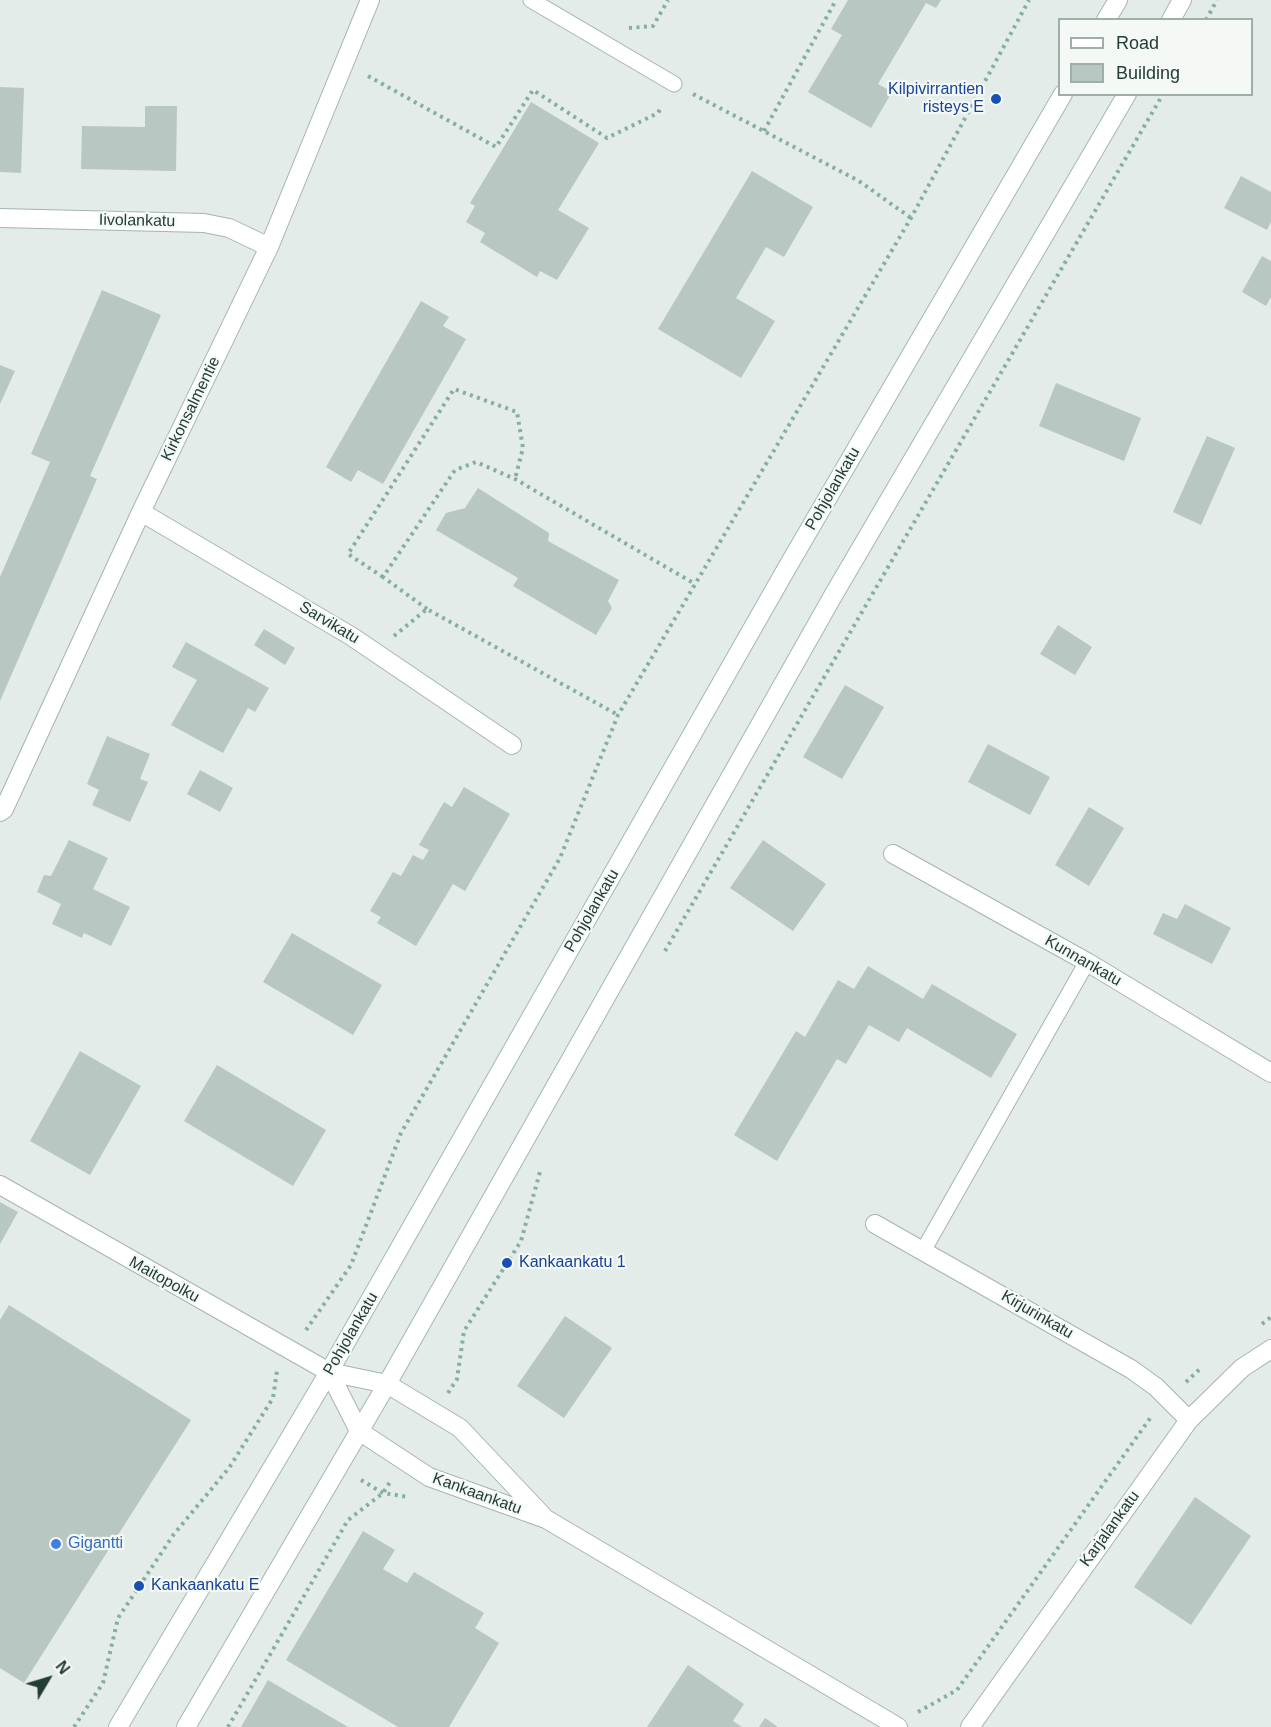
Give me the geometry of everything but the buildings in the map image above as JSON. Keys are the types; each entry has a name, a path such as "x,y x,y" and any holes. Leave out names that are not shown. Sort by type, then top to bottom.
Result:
{"street":[{"name":"Kirkonsalmentie","path":"0,812 4,809 141,512 269,247 369,0"},
{"path":"1107,18 1118,0"},
{"path":"1172,18 1182,0"},
{"name":"Pohjolankatu","path":"118,1727 329,1372 788,566 1062,96"},
{"path":"186,1727 387,1384 834,594 1126,96"},
{"name":"Iivolankatu","path":"0,218 204,223 229,228 269,247"},
{"name":"Sarvikatu","path":"141,512 375,652 512,744"},
{"name":"Kunnankatu","path":"893,854 1087,963 1271,1073"},
{"name":"Maitopolku","path":"0,1185 157,1277 329,1372"},
{"name":"Kirjurinkatu","path":"875,1224 1131,1369 1168,1398 1189,1420"},
{"name":"Karjalankatu","path":"970,1727 1189,1420 1242,1368 1271,1349"},
{"name":"Kankaankatu","path":"329,1372 387,1384 460,1428 546,1519"},
{"name":"Kankaankatu","path":"329,1372 359,1431 429,1477 546,1519 898,1727"}],"lane":[{"path":"531,0 675,84"},
{"path":"923,1251 1087,963"}],"path":[{"path":"622,28 653,26 668,0"},
{"path":"764,131 836,0"},
{"path":"74,1727 103,1683 118,1618 174,1534 229,1468 273,1398 275,1373 351,1265 401,1133 560,858 618,715 911,218 1029,0"},
{"path":"1207,18 1217,0"},
{"path":"368,76 496,147 533,90 607,138 658,113 675,84 859,181 911,218"},
{"path":"659,961 1162,96"},
{"path":"515,479 522,448 517,412 454,389 348,554 428,609 618,715"},
{"path":"383,577 455,470 476,462 515,479 695,584"},
{"path":"375,652 428,609"},
{"path":"436,1414 457,1379 464,1331 521,1241 544,1157"},
{"path":"1252,1331 1271,1317"},
{"path":"916,1714 957,1690 1155,1410 1205,1365"},
{"path":"228,1727 348,1520 383,1493 405,1461"},
{"path":"383,1493 414,1498"}],"place":[{"name":"Kilpivirrantien risteys E","path":"996,99"},
{"name":"Kankaankatu 1","path":"507,1263"},
{"name":"Gigantti","path":"56,1544"},
{"name":"Kankaankatu E","path":"139,1586"}]}
